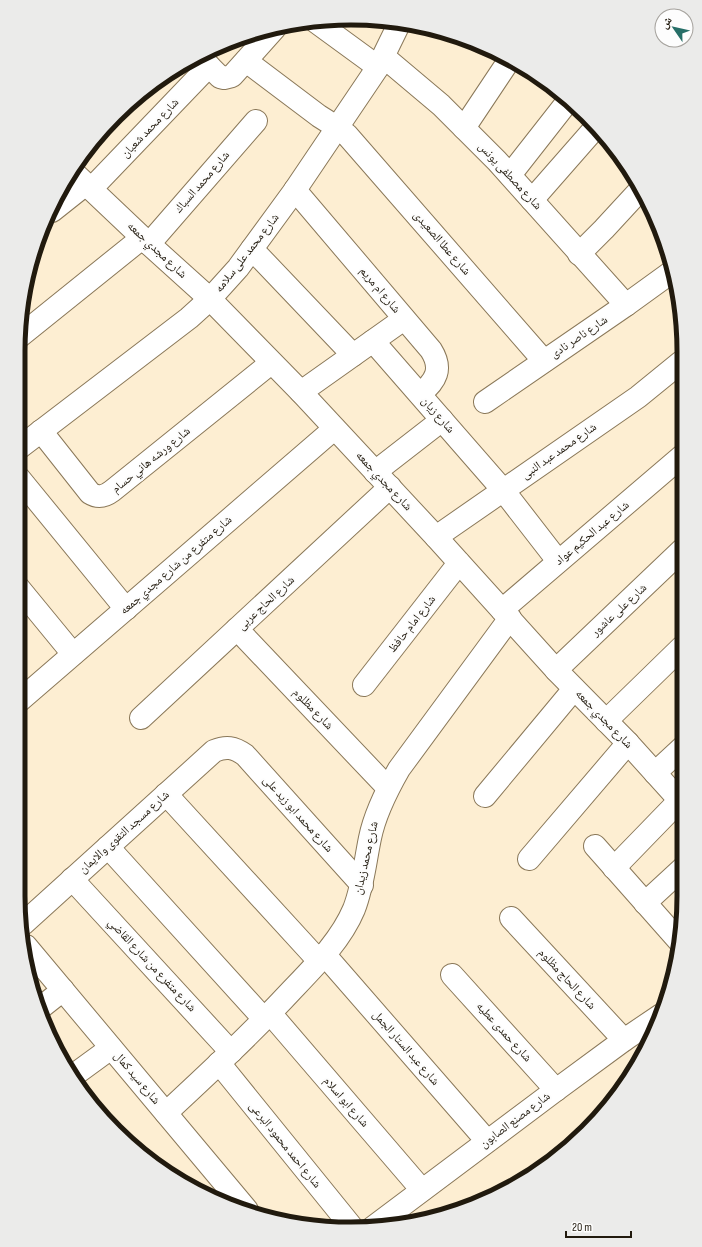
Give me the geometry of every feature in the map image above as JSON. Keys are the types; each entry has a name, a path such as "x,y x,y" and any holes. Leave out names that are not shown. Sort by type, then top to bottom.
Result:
{"street":[{"name":"شارع مصطفى يونس","path":"324,27 381,62 441,105 510,175 626,305"},
{"name":"شارع محمد على سلامه","path":"25,443 189,318 210,299 238,268 338,128 381,62 397,28"},
{"path":"204,61 220,76 228,78 232,76 268,36"},
{"name":"شارع محمد شعبان","path":"62,201 204,61"},
{"name":"شارع عطا الصعيدى","path":"246,61 319,116 347,134 544,361"},
{"path":"464,128 506,65"},
{"path":"510,175 565,105"},
{"name":"شارع محمد السباك","path":"26,332 146,241 256,121"},
{"path":"532,200 592,131"},
{"name":"شارع مجدي جمعه","path":"83,181 210,299 301,392 436,537 556,670 628,743 677,798"},
{"name":"شارع ام مريم","path":"295,190 435,357 437,366 433,382 420,394"},
{"path":"579,254 636,194"},
{"path":"252,249 353,355"},
{"name":"شارع ناصر نادى","path":"485,402 626,305 668,274"},
{"path":"301,392 404,319"},
{"name":"شارع زيان","path":"373,341 503,490 558,562"},
{"name":"شارع ورشه هاني حسام","path":"41,431 90,493 98,497 104,496 271,362"},
{"name":"شارع محمد عبد النبى","path":"436,537 638,397 677,365"},
{"path":"375,472 442,420"},
{"name":"شارع متفرع من شارع مجدي جمعه","path":"25,696 334,428"},
{"name":"شارع عبد الحكيم عواد","path":"506,614 558,562 677,460"},
{"path":"25,486 126,609"},
{"name":"شارع الحاج عربى","path":"140,718 390,488"},
{"name":"شارع على عاشور","path":"556,670 677,555"},
{"name":"شارع امام حافظ","path":"364,685 459,563"},
{"path":"25,596 73,654"},
{"name":"شارع محمد زيدان","path":"166,1113 267,1016 322,958 341,932 353,909 362,885 370,837 388,788 506,614"},
{"name":"شارع مظلوم","path":"237,630 388,788"},
{"path":"606,721 677,652"},
{"path":"485,796 574,689"},
{"path":"529,859 628,743"},
{"name":"شارع مسجد التقوى والايمان","path":"26,921 214,751 222,748 230,748"},
{"name":"شارع محمد ابو زيد على","path":"230,748 238,750 245,755 362,885"},
{"path":"655,773 677,753"},
{"name":"شارع عبد الستار الجمل","path":"166,794 322,958 487,1141"},
{"path":"614,868 677,806"},
{"path":"595,846 674,936"},
{"name":"شارع ابو اسلام","path":"108,847 267,1016 422,1190"},
{"path":"645,903 677,874"},
{"name":"شارع متفرع من شارع القاضي","path":"72,879 225,1057"},
{"name":"شارع الحاج مظلوم","path":"510,918 624,1040"},
{"name":"شارع سيد كمال","path":"30,950 243,1204"},
{"name":"شارع حمدى عطيه","path":"452,975 556,1090"},
{"path":"44,1005 63,990"},
{"name":"شارع مصنع الصابون","path":"382,1220 556,1090 652,1021"},
{"path":"78,1073 111,1048"},
{"name":"شارع احمد محمود البرعى","path":"225,1057 348,1222"}]}
